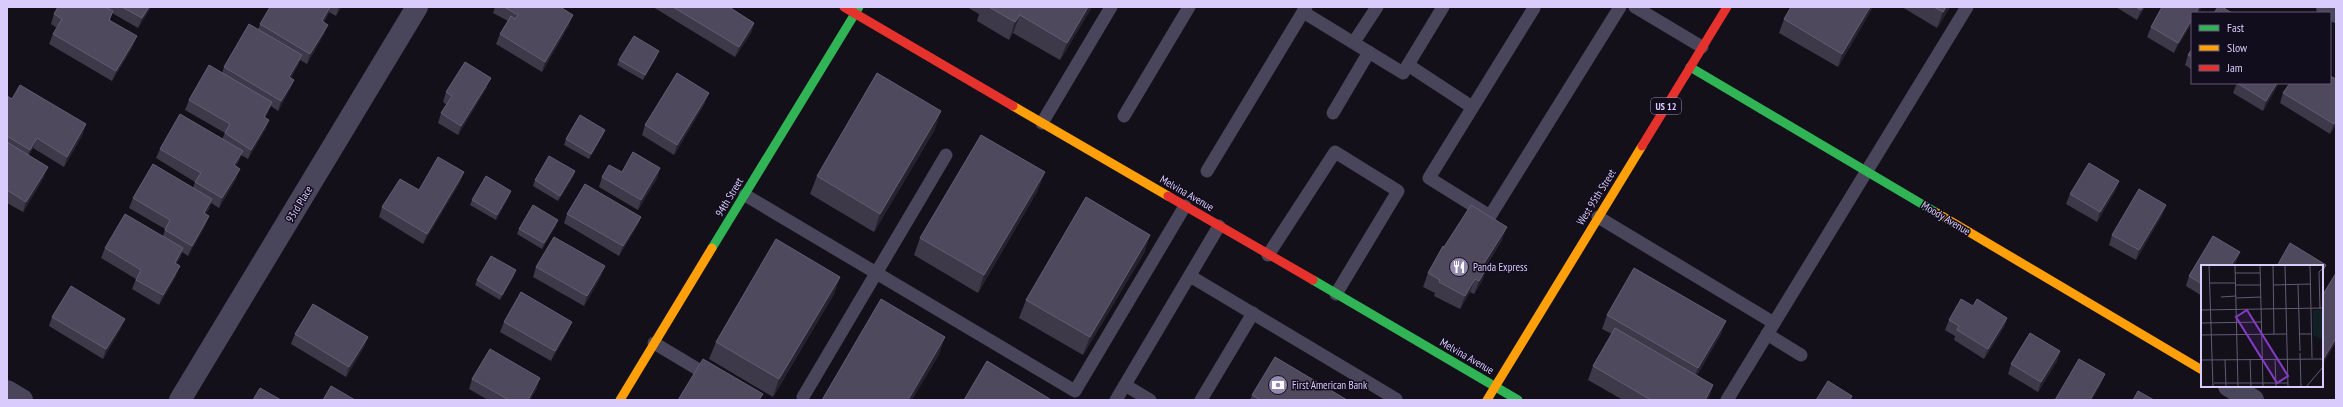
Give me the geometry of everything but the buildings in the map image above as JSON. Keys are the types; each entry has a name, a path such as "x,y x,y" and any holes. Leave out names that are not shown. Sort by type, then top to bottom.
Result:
{"street":[{"name":"93rd Place","path":"180,400 418,7"},
{"name":"Melvina Avenue","path":"844,7 857,10 1042,123 1518,400"},
{"name":"West 95th Street","path":"1487,400 1727,7"},
{"path":"2327,7 2336,12"},
{"name":"94th Street","path":"620,400 857,10"},
{"name":"Moody Avenue","path":"1690,67 2201,369"},
{"path":"2231,387 2253,400"},
{"path":"7,391 22,400"}],"lane":[{"path":"1042,123 1111,7"},
{"path":"1124,116 1189,7"},
{"path":"1354,42 1377,7"},
{"path":"1207,171 1304,9 1403,73 1443,7"},
{"path":"1534,8 1428,178 1490,216 1620,7"},
{"path":"1635,7 1702,47"},
{"path":"1727,400 1967,7"},
{"path":"1333,113 1370,52"},
{"path":"1408,65 1472,107"},
{"path":"1268,255 1335,152 1398,191 1336,294"},
{"path":"803,397 946,155"},
{"path":"745,195 877,274 1073,396 1185,206"},
{"path":"1598,217 1774,323"},
{"path":"1116,400 1219,226"},
{"path":"1190,276 1396,398 1395,400"},
{"path":"1201,400 1253,313"},
{"path":"1767,334 1801,355"},
{"path":"654,343 722,384"},
{"path":"1125,385 1150,400"}],"traffic: fast":[{"path":"712,248 859,7"},
{"path":"1690,67 1937,213"},
{"path":"1313,280 1518,400"}],"traffic: slow":[{"path":"1013,106 1168,196"},
{"path":"1487,400 1642,146"},
{"path":"1937,213 2201,369"},
{"path":"620,400 712,248"}],"traffic: jam":[{"path":"844,7 1013,106"},
{"path":"1642,146 1727,7"},
{"path":"1168,196 1313,280"}],"place":[{"name":"Panda Express","path":"1459,267"},
{"name":"First American Bank","path":"1278,385"}]}
